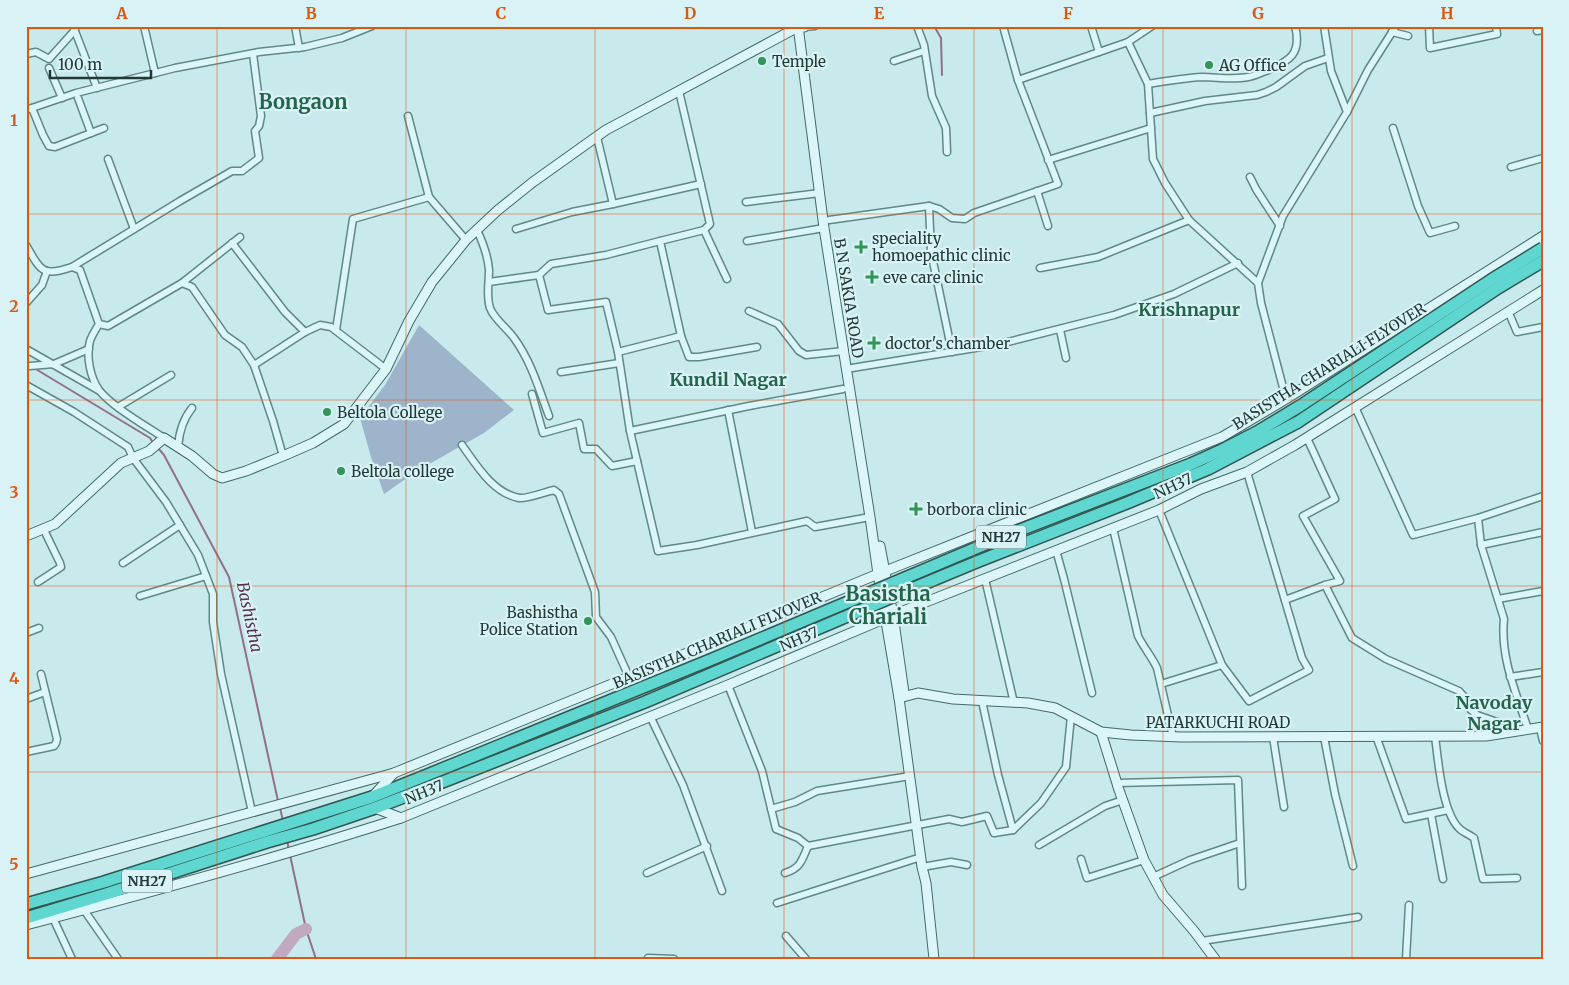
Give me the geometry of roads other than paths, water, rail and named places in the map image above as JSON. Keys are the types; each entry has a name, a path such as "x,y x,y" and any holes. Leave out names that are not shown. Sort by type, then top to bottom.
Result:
{"highway":[{"name":"BASISTHA CHARIALI FLYOVER","path":"373,803 1007,535 1191,464 1222,450 1257,432 1300,406 1491,280 1543,248"},
{"name":"BASISTHA CHARIALI FLYOVER","path":"433,779 645,702 979,561 1208,469 1298,422 1498,288 1543,261"},
{"name":"NH27","path":"26,918 106,894 266,836 310,817 373,803"},
{"name":"NH27","path":"26,904 266,836 312,829 373,803"}],"street":[{"path":"144,26 155,73"},
{"path":"295,26 300,48"},
{"path":"104,128 55,147 49,146 29,109 105,85 253,54 300,48 342,38 372,26"},
{"path":"26,349 99,390 118,407 162,440 192,456 212,474 222,478 246,471 283,456 313,443 344,424 386,368 409,321 432,282 466,240 498,210 533,182 606,130 801,27 815,26"},
{"path":"917,26 924,51 932,96 946,128 947,152"},
{"path":"747,241 827,224 930,206 939,209 952,218 965,219 974,212 1058,184 1018,80 1003,26"},
{"path":"1091,26 1099,52"},
{"path":"1018,80 1128,42 1152,26"},
{"path":"1148,84 1202,77 1248,77 1280,65 1291,57 1296,50 1298,38 1295,26"},
{"path":"1324,26 1331,71 1347,112"},
{"path":"1429,26 1430,48 1498,34 1496,26"},
{"name":"B N SAKIA ROAD","path":"801,27 820,193 852,368 881,572"},
{"name":"B N SAKIA ROAD","path":"801,27 844,351 870,517 881,572"},
{"path":"74,28 97,88"},
{"path":"26,54 36,52 49,59 74,28"},
{"path":"1286,399 1261,303 1258,283 1284,216 1347,112 1368,70 1394,29 1408,36"},
{"path":"1128,42 1148,84 1153,159 1165,183 1189,220 1258,283"},
{"path":"894,61 924,51"},
{"path":"26,245 38,266 47,271 55,273 72,267 232,171 242,171 259,158 255,131 259,126 261,116 253,54"},
{"path":"1150,112 1205,101 1257,95 1271,89 1305,66 1328,58"},
{"path":"49,68 62,98"},
{"path":"489,282 539,275 551,264 606,255 704,230 710,224 679,91"},
{"path":"78,98 92,133"},
{"path":"408,116 429,197 466,240"},
{"path":"1048,160 1151,128"},
{"path":"1393,128 1418,206 1430,233 1454,226"},
{"path":"597,137 613,204"},
{"path":"1511,167 1543,158"},
{"path":"108,159 134,229"},
{"path":"1250,177 1280,226"},
{"path":"516,229 572,212 701,184"},
{"path":"1037,191 1048,226"},
{"path":"746,202 820,193"},
{"path":"336,330 353,219 429,197"},
{"path":"930,206 931,252 952,352"},
{"path":"1040,268 1098,257 1189,220"},
{"path":"477,230 485,246 489,268 488,301 491,311 514,338 527,359 549,416"},
{"path":"704,230 727,279"},
{"path":"26,874 394,773 881,572 1222,437 1286,399 1543,236"},
{"path":"99,324 108,326 182,283 240,237"},
{"path":"660,241 681,336 689,357 757,347"},
{"path":"232,243 285,312 305,332"},
{"path":"852,368 1000,344 1060,330 1114,315 1174,294 1238,264"},
{"path":"72,267 80,270 99,324 90,341 89,349 89,363 93,379 99,390"},
{"path":"26,303 42,285 47,271"},
{"path":"539,275 548,310 606,302 618,352 630,431 658,551 698,545 807,521 815,527 870,517"},
{"path":"182,283 192,287 226,335 242,347 254,366 283,456"},
{"name":"NH37","path":"26,925 214,875 401,818 728,685 889,617 1159,510 1201,489 1247,472 1307,438 1543,290"},
{"path":"749,311 778,324 800,351 806,355 844,351"},
{"path":"1508,311 1517,332 1543,327"},
{"path":"254,366 305,332 320,325 336,330 386,368"},
{"path":"1060,330 1066,358"},
{"path":"618,352 681,336"},
{"path":"30,366 54,364 89,349"},
{"path":"562,372 619,363"},
{"path":"118,407 171,375"},
{"path":"26,385 128,446 133,458 166,502 198,555 213,594 213,622 221,674 252,812"},
{"path":"630,431 728,410 843,389"},
{"path":"532,394 543,433 579,424 584,449 596,449 612,466 637,461"},
{"path":"1355,407 1413,535 1478,518 1543,496"},
{"path":"178,447 181,428 192,408"},
{"path":"728,410 752,532"},
{"path":"1285,600 1340,581 1303,516 1335,499 1307,438"},
{"path":"26,536 55,524 121,463 149,451 162,440"},
{"path":"462,445 480,470 500,490 521,498 554,490 559,494 595,592 596,617 611,637 629,677"},
{"path":"1159,510 1222,665 1249,702 1309,670 1302,658 1247,472"},
{"path":"1478,518 1481,545 1504,619 1505,652 1525,730"},
{"path":"122,563 180,525"},
{"path":"1113,528 1138,636 1157,668 1173,737"},
{"path":"38,582 60,567 60,563 44,530"},
{"path":"1481,545 1543,532"},
{"path":"1056,550 1092,694"},
{"path":"881,572 902,697 925,866 934,959"},
{"path":"140,596 206,576"},
{"path":"985,579 1014,702"},
{"path":"1324,585 1352,638 1386,659 1459,691 1468,701 1470,709 1478,715 1525,730"},
{"path":"1498,599 1543,591"},
{"path":"26,633 39,628"},
{"path":"1161,684 1222,665"},
{"path":"1510,677 1543,672"},
{"path":"26,752 54,746 57,739 41,674"},
{"path":"728,685 762,771 776,829 798,838 808,846 949,819 962,822 987,816 994,834 1013,830 1041,803 1066,767 1071,716"},
{"path":"26,699 45,692"},
{"name":"PATARKUCHI ROAD","path":"902,697 918,693 953,700 1014,702 1055,708 1101,732 1131,735 1173,737 1486,736 1542,728"},
{"path":"902,697 910,776 919,825 921,857 925,866"},
{"path":"982,701 998,775 1013,830"},
{"path":"650,716 683,785 722,891"},
{"path":"1542,728 1543,741"},
{"path":"1101,732 1122,800 1144,860 1163,894 1215,959"},
{"path":"1324,736 1335,794 1353,866"},
{"path":"1376,736 1406,819 1448,810"},
{"path":"1435,736 1441,783 1448,810 1459,829 1474,838 1483,879 1517,878"},
{"path":"1273,737 1284,807"},
{"path":"394,773 373,803 401,818"},
{"path":"771,809 795,802 817,791 910,776"},
{"path":"1117,783 1238,780 1242,886"},
{"path":"1038,845 1105,806 1122,800"},
{"path":"1431,814 1443,878"},
{"path":"1153,877 1190,860 1240,843"},
{"path":"647,873 707,846"},
{"path":"785,873 795,870 799,866 808,846"},
{"path":"777,904 921,857"},
{"path":"1081,859 1087,878 1144,860"},
{"path":"925,866 951,862 967,865"},
{"path":"1406,959 1409,905"},
{"path":"84,910 118,959"},
{"path":"1202,941 1358,917"},
{"path":"53,918 72,959"},
{"path":"786,936 806,959"},
{"path":"648,958 674,959"}],"waterway":[{"path":"934,26 941,38 942,75"},
{"name":"Bashistha","path":"34,368 150,438 154,444"},
{"name":"Bashistha","path":"157,447 164,455 229,577 278,801"},
{"name":"Bashistha","path":"280,808 283,821"},
{"name":"Bashistha","path":"287,840 289,850"},
{"name":"Bashistha","path":"290,855 306,929 316,959"},
{"path":"277,959 296,934 306,929"}],"place":[{"name":"Temple","path":"762,61"},
{"name":"AG Office","path":"1209,65"},
{"name":"speciality homoepathic clinic","path":"861,247"},
{"name":"eve care clinic","path":"872,277"},
{"name":"doctor's chamber","path":"874,343"},
{"name":"Beltola College","path":"327,412"},
{"name":"Beltola college","path":"341,471"},
{"name":"borbora clinic","path":"916,509"},
{"name":"Bashistha Police Station","path":"588,621"}],"district":[{"name":"Bongaon","path":"303,101"},
{"name":"Krishnapur","path":"1189,309"},
{"name":"Kundil Nagar","path":"728,379"},
{"name":"Basistha Chariali","path":"888,604"},
{"name":"Navoday Nagar","path":"1494,712"}]}
